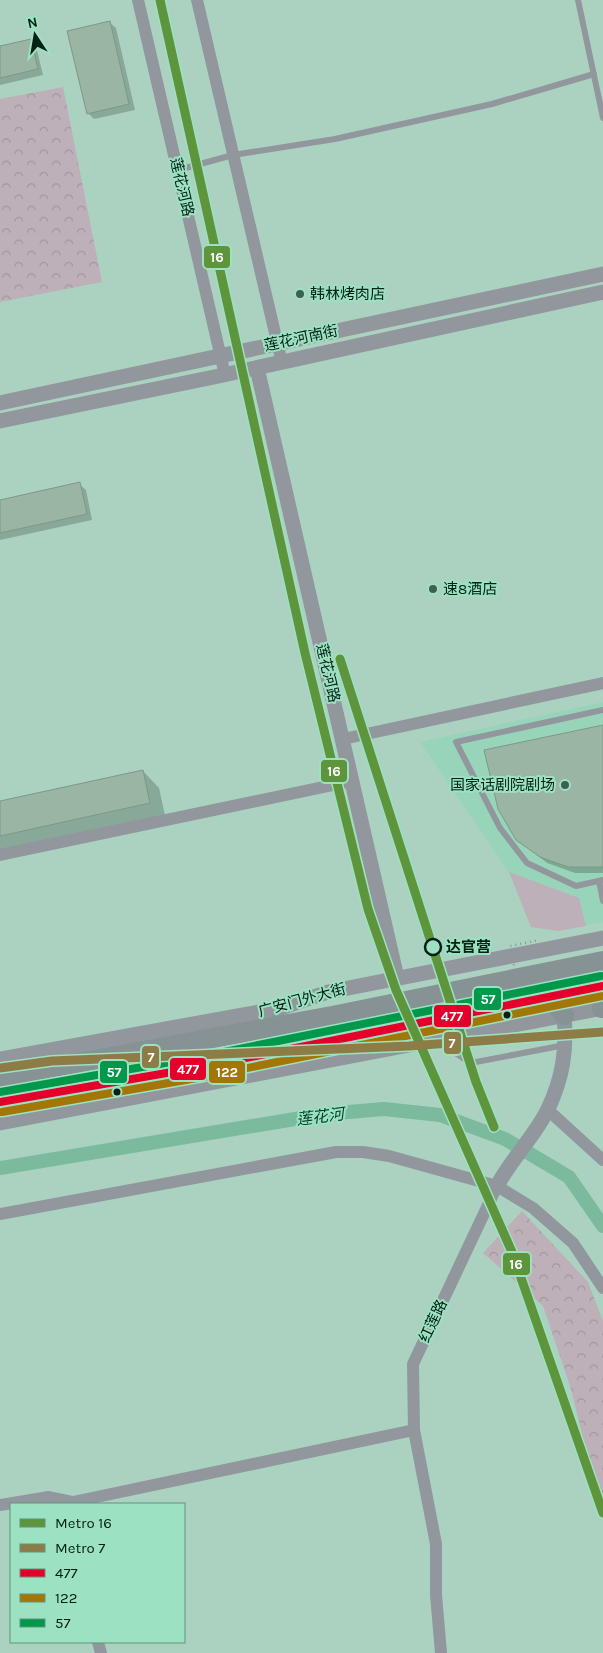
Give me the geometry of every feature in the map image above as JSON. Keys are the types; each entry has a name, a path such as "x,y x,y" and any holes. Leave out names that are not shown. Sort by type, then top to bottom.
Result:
{"highway":[{"name":"广安门外大街","path":"0,1076 332,1016 603,961"},
{"path":"0,1102 191,1068 439,1028 547,997 603,986"},
{"path":"547,997 560,1008 564,1015"}],"street":[{"name":"莲花河路","path":"138,0 225,375"},
{"path":"197,0 282,362"},
{"name":"莲花河南街","path":"0,403 603,274"},
{"name":"莲花河南街","path":"0,421 225,375 603,292"},
{"name":"莲花河路","path":"257,368 397,978"},
{"path":"343,739 603,683"},
{"path":"0,855 352,781"},
{"name":"广安门外大街","path":"0,1059 281,1008 328,992 603,938"},
{"path":"0,1123 439,1028 603,1010"},
{"name":"红莲路","path":"441,1653 436,1595 436,1544 414,1430 413,1364 501,1179 544,1116 556,1089 566,1045 564,1015"},
{"path":"544,1116 603,1160"},
{"path":"0,1214 336,1152 363,1152 501,1179 573,1243 603,1288"},
{"path":"12,1503 49,1497 73,1503 414,1430"}],"lane":[{"path":"578,0 603,118"},
{"path":"178,170 233,156 335,139 483,106 594,74"},
{"path":"603,710 456,742 500,828 527,864 576,886 601,881 603,901"},
{"path":"439,1028 461,1057 467,1061 476,1062 566,1045"}],"path":[{"path":"490,1043 528,1035 510,946 539,940"}],"shaded area":[{"path":"603,702 603,922 558,931 531,927 509,872 420,742"}],"green space":[{"path":"63,87 102,282 0,302 0,99"},
{"path":"509,872 579,898 586,926 558,931 531,927"},
{"path":"522,1211 588,1282 603,1321 603,1520 571,1389 543,1306 483,1253"}],"building":[{"path":"110,21 129,104 87,114 67,31"},
{"path":"31,39 38,69 0,78 0,46"},
{"path":"80,482 87,514 0,533 0,500"},
{"path":"603,725 603,867 568,867 540,857 516,840 498,809 484,750"},
{"path":"143,770 150,803 0,836 0,801"}],"waterway":[{"name":"莲花河","path":"0,1168 325,1114 384,1109 440,1115 505,1139 569,1177 603,1226"}],"metro line":[{"name":"16","path":"160,0 305,653 368,909 396,990 512,1252 603,1513"},
{"name":"16","path":"340,659 476,1082 494,1127"},
{"name":"7","path":"0,1068 52,1061 409,1046 603,1032"}],"transit line":[{"name":"57","path":"0,1092 199,1057 601,976"},
{"name":"477","path":"0,1102 201,1067 603,986"},
{"name":"122","path":"2,1112 203,1077 603,996"}],"place":[{"name":"韩林烤肉店","path":"300,294"},
{"name":"速8酒店","path":"433,589"},
{"name":"国家话剧院剧场","path":"565,785"},
{"name":"达官营","path":"433,947"}]}
